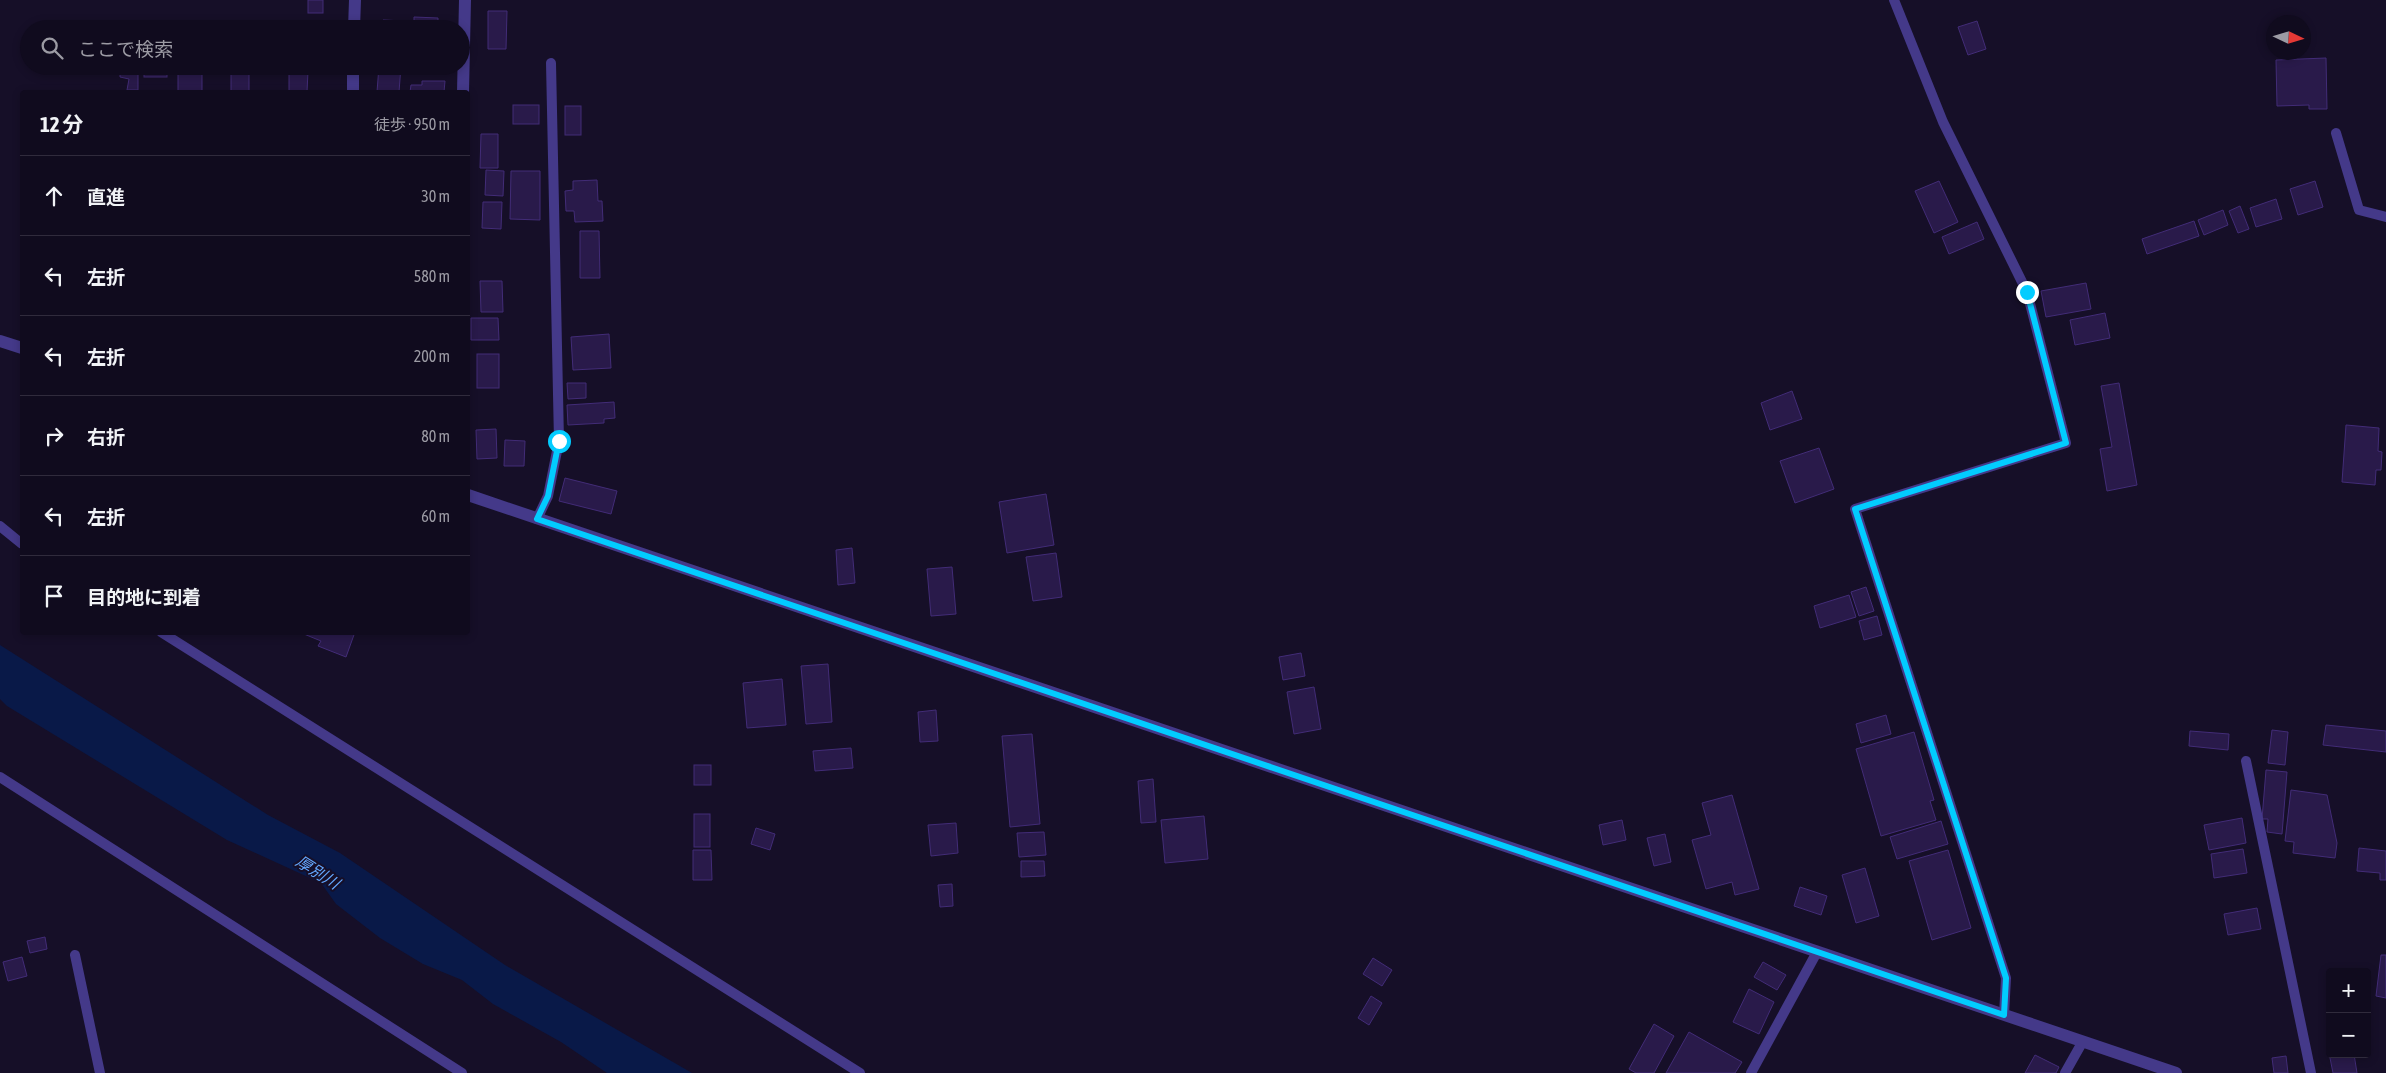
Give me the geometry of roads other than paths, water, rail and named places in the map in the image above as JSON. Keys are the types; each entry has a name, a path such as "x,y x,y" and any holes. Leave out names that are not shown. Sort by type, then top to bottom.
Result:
{"street":[{"path":"354,20 355,0"},
{"path":"464,20 465,0"},
{"path":"353,90 354,75"},
{"path":"462,90 463,75"},
{"path":"0,341 20,347"},
{"path":"470,496 2174,1073"}],"lane":[{"path":"1894,0 1942,122 2027,292 2066,443 1855,509 2006,978 2004,1015"},
{"path":"537,519 548,496 559,441 551,62"},
{"path":"2336,133 2359,210 2374,216 2386,217"},
{"path":"0,526 20,542"},
{"path":"166,635 860,1073"},
{"path":"2246,761 2311,1073"},
{"path":"0,777 462,1073"},
{"path":"1750,1073 1817,952"},
{"path":"75,955 100,1073"},
{"path":"2065,1073 2082,1041"}],"water":[{"name":"厚別川","path":"0,645 268,815 340,853 505,965 692,1073 607,1073 561,1042 493,1004 462,980 423,964 380,938 336,904 321,883 227,840 7,706 0,699"}]}
